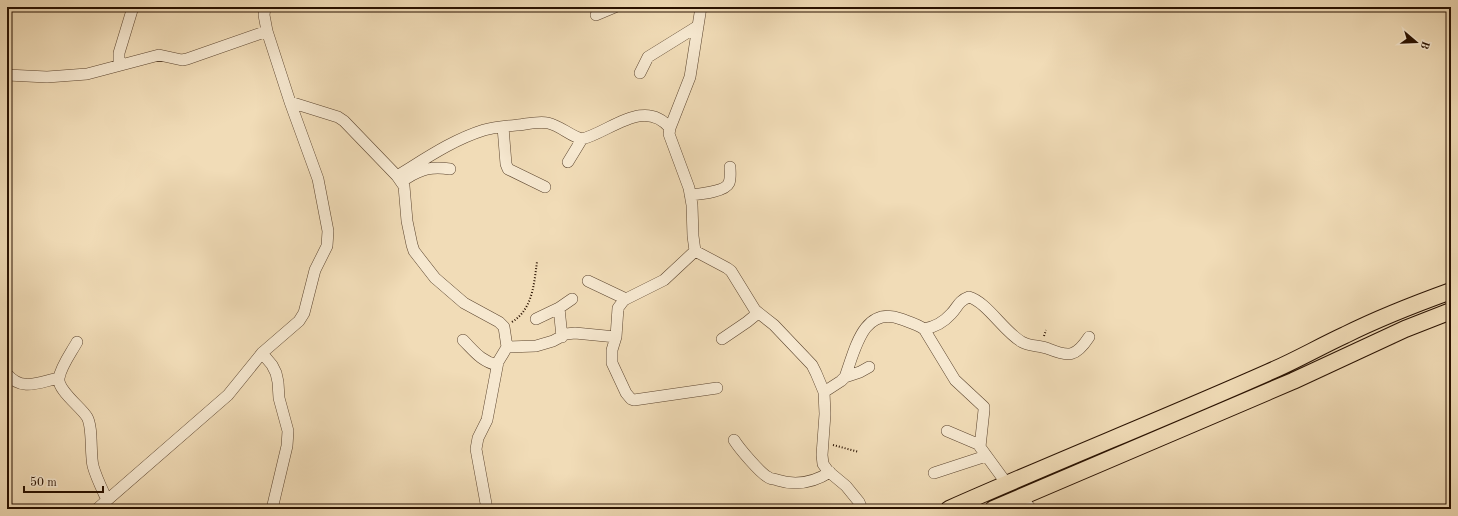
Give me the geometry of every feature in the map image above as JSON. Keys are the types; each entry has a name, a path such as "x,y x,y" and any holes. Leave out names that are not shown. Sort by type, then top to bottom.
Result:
{"highway":[{"path":"949,509 1274,370 1346,334 1451,291"},
{"path":"993,509 1026,503 1406,329 1451,311"}],"street":[{"path":"119,65 119,53 132,7"},
{"path":"97,509 228,395 262,353 299,321 304,313 316,270 327,246 328,231 318,178 290,102 267,31 264,15 265,7"},
{"path":"596,15 615,7"},
{"path":"695,251 690,195 669,134 688,81 701,7"},
{"path":"640,73 648,57 698,26"},
{"path":"7,75 47,77 87,74 159,55 182,60 267,31"},
{"path":"290,102 338,117 344,121 399,178 404,186 406,221 414,251 435,278 464,303 499,322 504,327 507,347 497,365 487,420 478,438 476,449 487,509"},
{"path":"568,162 582,139 624,119 642,115 663,120 670,128"},
{"path":"399,178 446,146 485,130 531,123 548,123 562,129 576,138 582,139"},
{"path":"503,127 506,164 508,169 546,188"},
{"path":"399,178 428,168 439,167 450,169"},
{"path":"690,195 704,194 724,188 729,182 730,167"},
{"path":"695,251 664,280 626,299 620,304 618,308 616,337 612,350 612,363 626,393 631,399 634,400 717,388"},
{"path":"695,251 731,271 751,305 758,313 774,325 812,365 824,392 825,414 822,455 824,464 830,472 846,486 859,502 862,509"},
{"path":"588,281 626,299"},
{"path":"924,330 941,323 960,302 969,297 985,307 1021,342 1033,347 1046,348 1064,355 1077,351 1089,337"},
{"path":"536,319 559,308 572,299"},
{"path":"559,308 562,337"},
{"path":"722,339 758,313"},
{"path":"845,377 860,335 869,323 881,317 893,316 918,325 924,330 955,380 984,407 980,445 981,450 1007,484"},
{"path":"507,347 536,346 575,333 616,337"},
{"path":"463,340 487,363 497,365"},
{"path":"77,342 59,378 60,384 68,396 78,405 88,418 90,423 93,467 107,500"},
{"path":"262,353 272,365 276,373 279,398 288,431 287,446 272,509"},
{"path":"824,392 845,377 870,367"},
{"path":"7,374 18,384 23,385 59,378"},
{"path":"947,431 980,445"},
{"path":"734,440 739,448 767,477 788,483 810,482 821,478 830,472"},
{"path":"934,473 986,456"}],"path":[{"path":"504,327 516,319 524,311 533,290 537,262"},
{"path":"823,441 859,452"}]}
